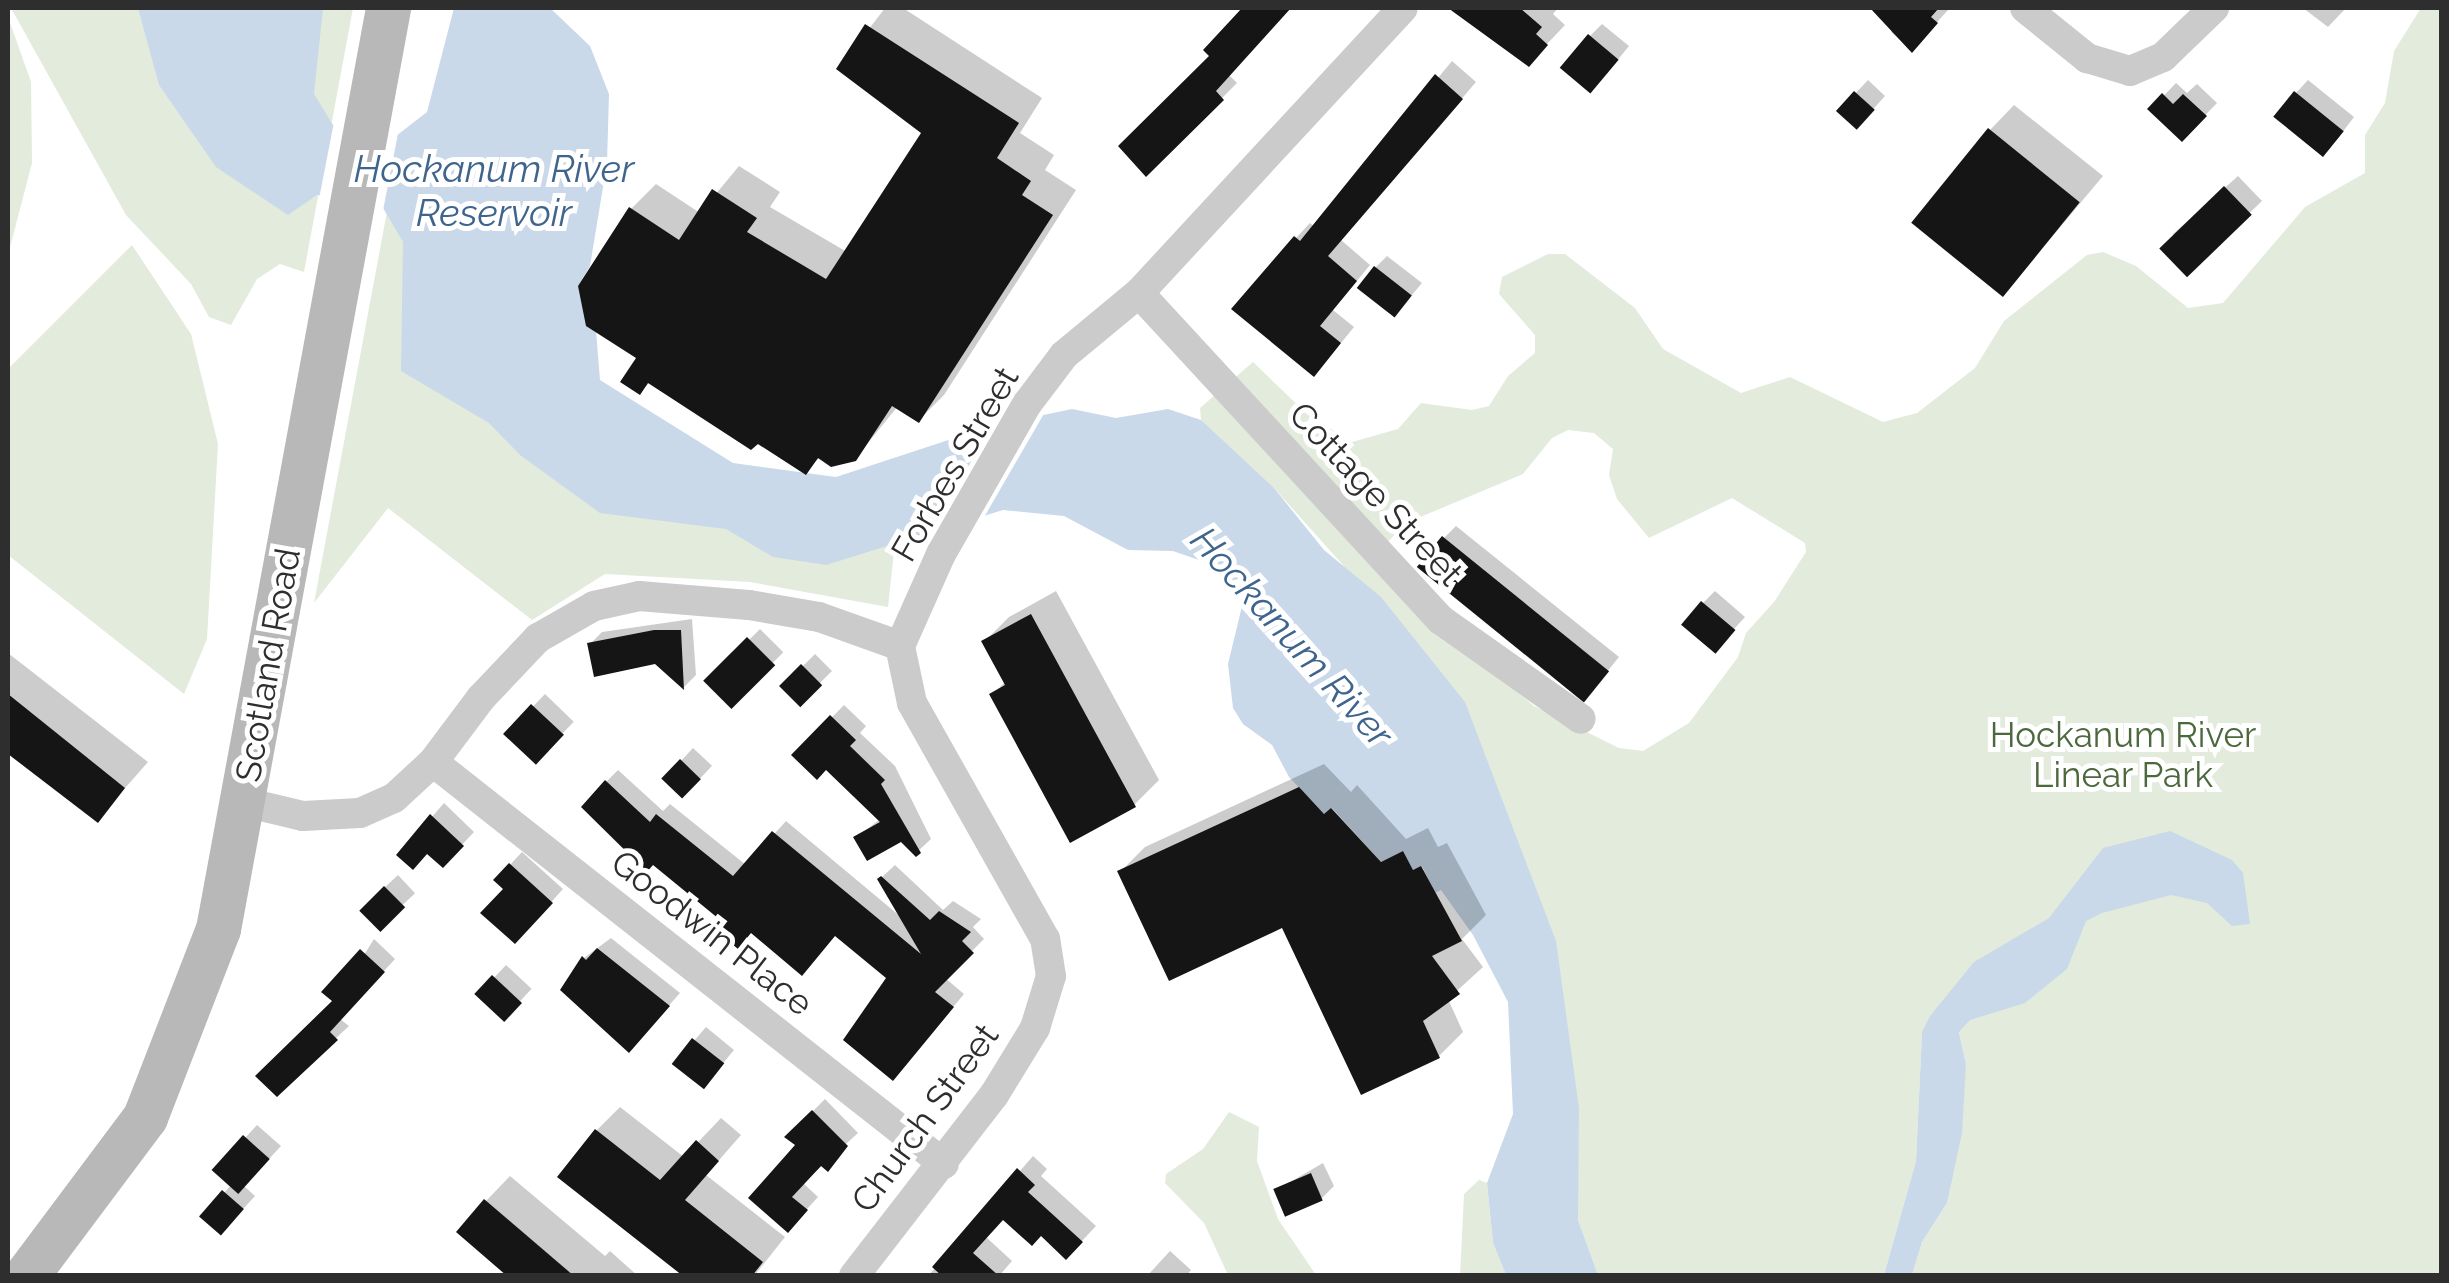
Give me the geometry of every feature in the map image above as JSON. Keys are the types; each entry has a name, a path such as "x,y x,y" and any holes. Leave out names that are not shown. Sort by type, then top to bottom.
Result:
{"main road":[{"name":"Scotland Road","path":"26,1276 146,1117 218,929 388,8"}],"street":[{"name":"Forbes Street","path":"900,646 951,537 1019,418 1064,355 1139,293 1403,8"},
{"path":"2024,8 2087,58 2130,70 2162,57 2214,8"},
{"name":"Cottage Street","path":"1139,293 1441,620 1581,719"},
{"path":"244,802 303,816 360,812 394,798 433,762 480,698 538,638 594,606 639,596 749,605 819,617 900,646"},
{"name":"Church Street","path":"854,1276 944,1164 1035,1028 1052,976 1045,940 919,718 900,646"},
{"name":"Goodwin Place","path":"433,762 944,1164"}],"green space":[{"path":"11,8 353,8 304,272 280,264 257,279 231,325 209,317 191,284 126,215"},
{"name":"Hockanum River Linear Park","path":"2421,8 2441,8 2441,1275 1912,1275 1922,1242 1947,1203 1966,1064 1959,1031 1922,1032 1916,1161 1884,1275 1598,1275 1578,1220 1547,1061 1343,565 1274,488 1230,453 1201,420 1200,408 1253,362 1308,415 1352,442 1398,429 1421,403 1472,410 1489,406 1508,376 1535,353 1535,335 1499,294 1502,277 1548,254 1565,254 1635,308 1663,349 1741,393 1790,377 1883,422 1917,413 1975,368 2004,321 2087,255 2103,252 2136,266 2188,308 2223,303 2305,207 2365,173 2365,135 2385,103 2394,51","holes":["1568,430 1594,433 1613,449 1609,475 1617,499 1649,538 1732,498 1805,543 1806,552 1774,602 1746,633 1738,657 1689,723 1643,751 1619,748 1534,706 1450,634 1382,548 1406,523 1523,474 1552,438"]},
{"path":"8,17 31,82 32,163 8,255"},
{"path":"394,174 595,444 900,496 888,607 750,582 605,574 532,620 388,508 314,603"},
{"path":"132,245 191,334 218,444 207,639 184,694 8,555 8,369"},
{"path":"1229,1112 1259,1127 1257,1161 1278,1219 1316,1275 1228,1275 1204,1223 1165,1183 1166,1174 1203,1149"},
{"path":"1479,1180 1487,1183 1493,1243 1506,1275 1460,1276 1464,1194"}],"water":[{"path":"138,8 323,8 314,94 333,125 396,136 427,112 454,8 550,8 590,46 609,94 607,163 590,266 578,286 596,331 600,380 733,463 836,477 991,426 1072,409 1116,418 1168,409 1201,420 1274,488 1324,550 1381,597 1465,702 1556,941 1579,1108 1578,1220 1598,1275 1506,1275 1493,1243 1487,1183 1513,1114 1508,1002 1473,935 1441,890 1435,893 1422,866 1413,870 1403,851 1381,862 1332,808 1324,814 1289,777 1272,745 1243,724 1233,708 1228,664 1243,602 1216,566 1173,551 1128,550 1064,516 1003,510 826,565 773,557 726,529 600,513 520,455 489,423 401,371 403,242 379,201 317,195 288,215 216,167 159,85"},
{"path":"2170,831 2232,860 2243,873 2250,924 2232,926 2207,903 2171,895 2102,913 2086,921 2067,969 2025,1003 1970,1020 1959,1032 1966,1064 1962,1133 1947,1203 1922,1242 1912,1275 1884,1275 1916,1161 1922,1032 1930,1016 1974,962 2049,918 2103,848"}],"pier":[{"path":"334,122 398,134 383,209 319,197"},
{"path":"1045,412 983,519 927,538 993,424"}],"building":[{"path":"1242,8 1291,8 1216,91 1224,100 1146,177 1118,146 1209,56 1203,50"},
{"path":"1448,8 1520,8 1542,27 1536,34 1548,45 1529,67"},
{"path":"1870,8 1939,8 1931,17 1938,23 1912,53"},
{"path":"865,24 1019,123 997,158 1031,181 1022,195 1053,215 919,423 892,406 856,461 831,467 818,458 806,475 758,444 751,450 648,383 640,395 620,382 636,358 586,326 578,286 629,207 679,240 712,189 757,218 747,232 826,279 921,133 836,69"},
{"path":"1588,34 1619,60 1590,93 1560,68"},
{"path":"1435,74 1463,99 1328,256 1357,281 1320,326 1341,343 1314,377 1231,309 1294,236 1300,241"},
{"path":"1854,91 1875,110 1857,130 1836,111"},
{"path":"2294,91 2344,131 2323,157 2273,117"},
{"path":"2162,93 2173,104 2183,94 2207,116 2182,142 2147,109"},
{"path":"1988,128 2080,202 2003,297 1911,223"},
{"path":"2224,186 2252,215 2187,277 2159,249"},
{"path":"1374,266 1412,296 1395,318 1357,288"},
{"path":"1442,536 1609,671 1584,702 1417,567"},
{"path":"1701,601 1735,630 1716,654 1681,625"},
{"path":"1031,614 1136,807 1070,843 989,694 1005,685 981,641"},
{"path":"654,630 681,630 684,690 655,664 594,677 587,643"},
{"path":"747,637 775,665 731,709 703,681"},
{"path":"801,664 822,685 800,707 779,686"},
{"path":"8,694 125,788 98,823 8,754"},
{"path":"531,704 564,735 536,765 503,734"},
{"path":"830,715 856,740 850,746 885,780 881,784 921,853 916,857 901,842 867,861 853,837 880,822 826,770 817,780 791,755"},
{"path":"680,759 701,779 682,799 661,778"},
{"path":"605,780 650,822 656,814 733,876 772,831 921,954 877,879 881,876 930,920 939,911 971,932 962,941 974,953 935,992 954,1007 893,1081 843,1040 886,978 835,936 802,976 751,933 738,949 712,927 719,919 653,865 647,872 581,807"},
{"path":"1299,787 1324,814 1331,808 1381,862 1403,851 1413,870 1421,866 1462,941 1432,956 1460,994 1423,1021 1440,1058 1361,1095 1282,928 1169,981 1117,871"},
{"path":"430,814 464,846 443,868 427,854 413,870 396,855"},
{"path":"509,863 553,903 515,944 480,913 503,889 493,880"},
{"path":"384,886 405,907 380,932 359,911"},
{"path":"597,948 670,1006 629,1053 560,990 582,956 586,960"},
{"path":"360,949 385,972 330,1032 338,1040 277,1097 255,1076 332,1001 321,992"},
{"path":"492,975 522,1003 504,1022 474,994"},
{"path":"692,1038 724,1063 704,1089 672,1064"},
{"path":"812,1110 848,1146 828,1172 821,1166 792,1197 808,1210 788,1233 748,1198 795,1145 784,1137"},
{"path":"595,1129 660,1180 696,1140 719,1161 685,1200 763,1262 752,1276 683,1276 557,1177"},
{"path":"243,1135 270,1159 238,1194 212,1170"},
{"path":"1017,1168 1035,1185 1028,1192 1083,1242 1066,1260 1041,1236 1032,1246 1003,1220 973,1253 999,1276 942,1276 932,1267"},
{"path":"1311,1173 1323,1201 1285,1217 1273,1189"},
{"path":"222,1190 244,1209 221,1235 199,1216"},
{"path":"484,1199 574,1276 507,1276 456,1232"}],"water label":[{"name":"Hockanum River Reservoir","path":"494,190"},
{"name":"Hockanum River","path":"1292,637"}]}
